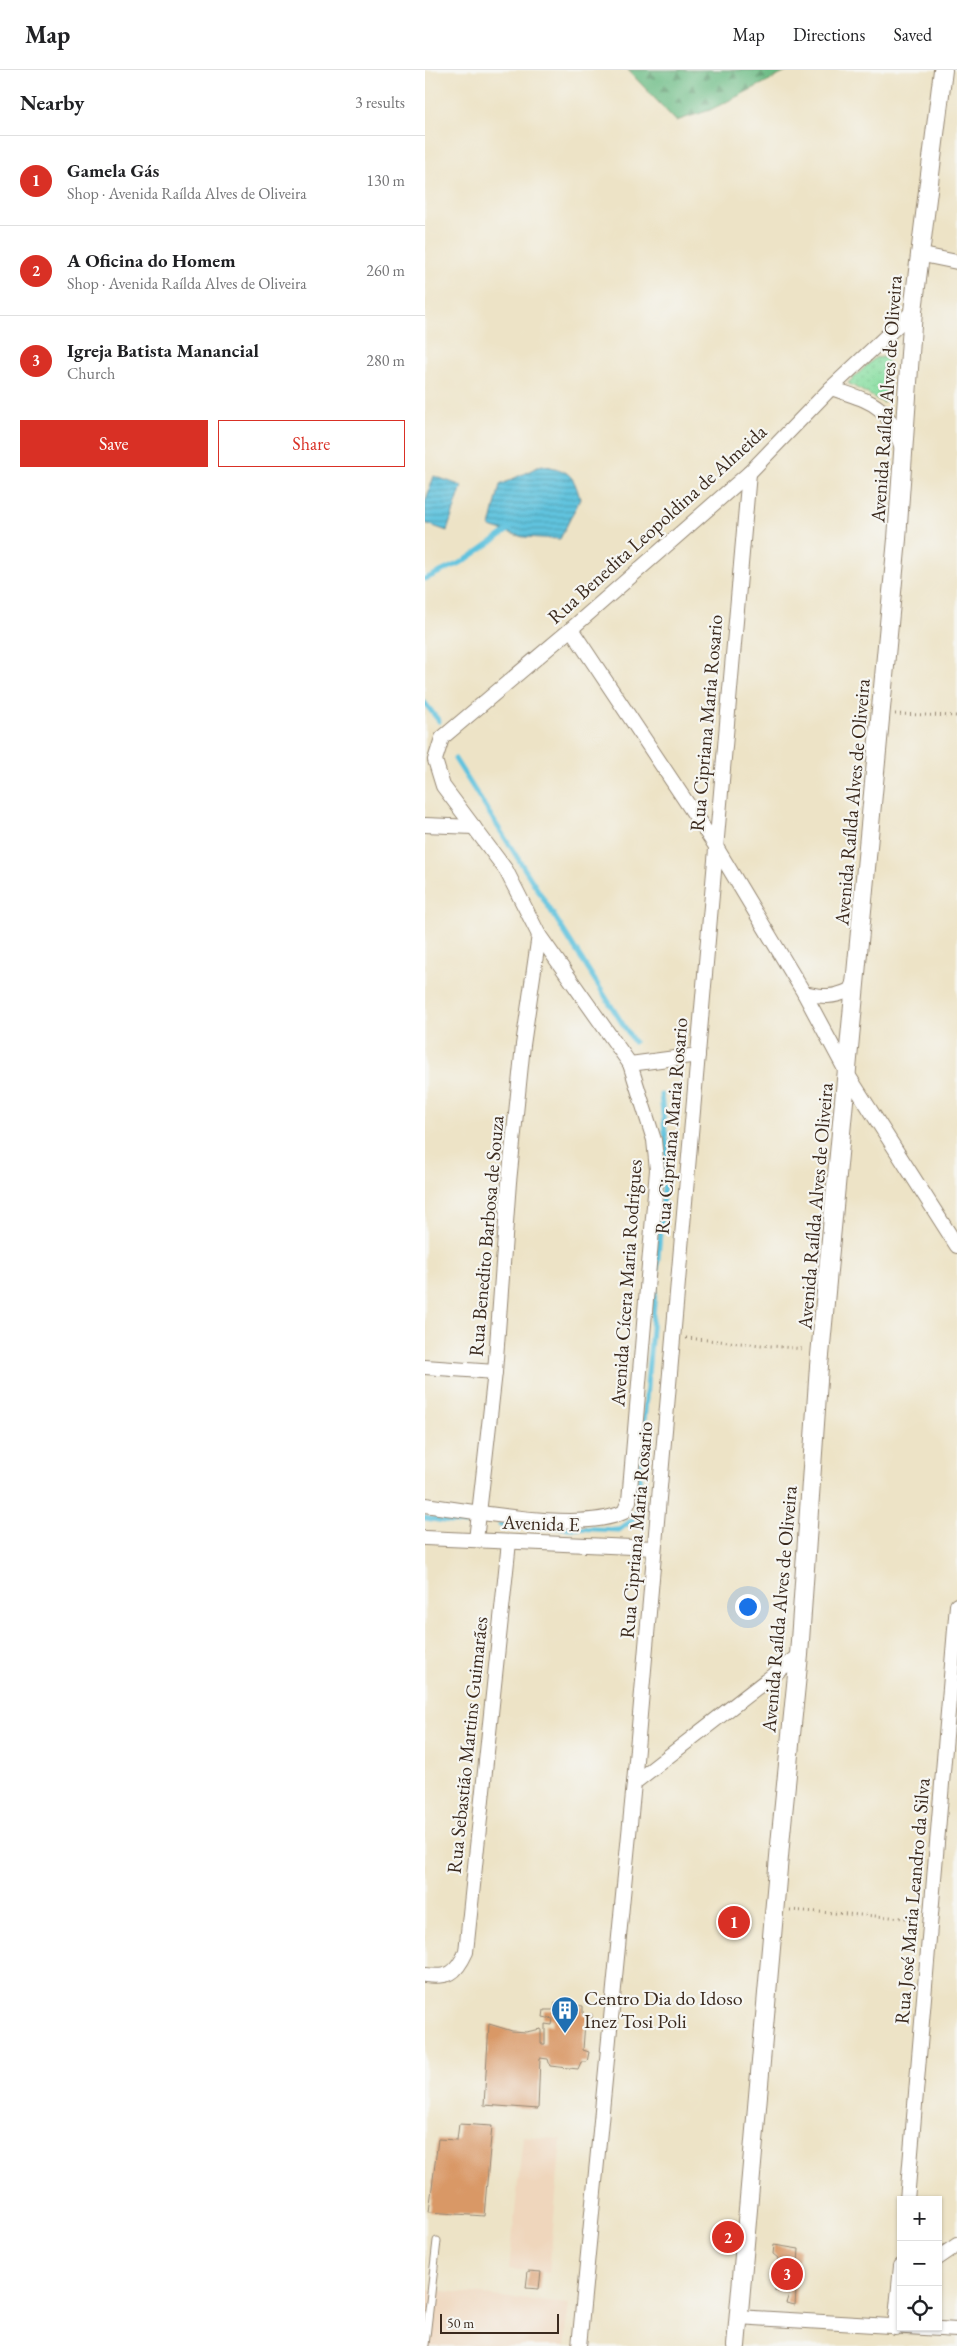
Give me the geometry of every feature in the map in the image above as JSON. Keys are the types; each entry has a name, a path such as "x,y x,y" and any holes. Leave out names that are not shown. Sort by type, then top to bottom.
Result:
{"street":[{"name":"Avenida Raílda Alves de Oliveira","path":"736,2346 781,1834 799,1655 819,1366 848,1075 855,979 904,455 918,254 943,70"},
{"path":"918,254 957,262"},
{"name":"Rua Benedita Leopoldina de Almeida","path":"442,738 571,629 749,473 831,388 913,311"},
{"path":"831,388 869,402 882,410 893,425 904,455"},
{"name":"Rua Cipriana Maria Rosario","path":"579,2346 655,1548 749,473"},
{"path":"571,629 715,845 804,993 848,1075 957,1246"},
{"name":"Avenida Cícera Maria Rodrigues","path":"425,1505 505,1516 559,1520 604,1519 624,1512 629,1501 657,1170 654,1140 630,1064 539,935 505,870 449,796 437,774 435,760 442,738"},
{"path":"425,826 474,827"},
{"name":"Rua Benedito Barbosa de Souza","path":"476,1540 495,1372 509,1182 523,1045 539,935"},
{"path":"804,993 828,998 850,990 855,979"},
{"path":"630,1064 698,1055"},
{"path":"425,1367 495,1372"},
{"name":"Avenida E","path":"425,1538 655,1548"},
{"name":"Rua Sebastião Martins Guimarães","path":"425,1975 448,1974 459,1968 466,1952 509,1542"},
{"name":"Rua José Maria Leandro da Silva","path":"907,2196 957,1605"},
{"path":"633,1783 799,1655"},
{"path":"942,2255 957,2244"},
{"path":"895,2328 900,2286"},
{"path":"738,2318 957,2330"}],"lane":[{"path":"425,2345 437,2241"}],"path":[{"path":"881,713 957,716"},
{"path":"673,1337 822,1351"},
{"path":"797,1910 931,1920"}],"shaded area":[{"path":"523,2136 561,2139 549,2273 509,2269"},
{"path":"425,2289 569,2304 565,2346 425,2346"}],"green space":[{"path":"628,70 790,70 710,110 676,121"},
{"path":"885,357 890,366 884,403 848,383 875,358"}],"water":[{"path":"542,465 569,474 580,499 560,539 523,537 490,527 500,485"},
{"path":"434,476 462,486 447,531 425,523 425,503"}],"building":[{"path":"555,2003 583,2006 583,2015 592,2014 592,2022 585,2022 583,2050 589,2052 587,2062 581,2062 578,2069 550,2066 548,2059 540,2058 538,2109 484,2105 489,2024 512,2031 526,2032 541,2029 541,2044 545,2044 545,2024 552,2025 553,2019 543,2017 544,2010 554,2010"},
{"path":"459,2124 492,2126 484,2216 429,2212 438,2139 457,2140"},
{"path":"720,2227 736,2227 735,2248 719,2248"},
{"path":"774,2245 799,2249 795,2305 786,2303 790,2291 775,2291 778,2258 773,2254"},
{"path":"528,2271 541,2272 539,2289 526,2288"}],"waterway":[{"path":"425,579 464,561 510,529"},
{"path":"425,703 439,721"},
{"path":"455,759 634,1042"},
{"path":"500,1525 619,1530 636,1517 667,1150 661,1095"},
{"path":"425,1518 465,1524"}],"place":[{"name":"Gamela Gás","path":"734,1922"},
{"name":"Centro Dia do Idoso Inez Tosi Poli","path":"565,2034"},
{"name":"A Oficina do Homem","path":"728,2237"},
{"name":"Igreja Batista Manancial","path":"787,2274"}]}
